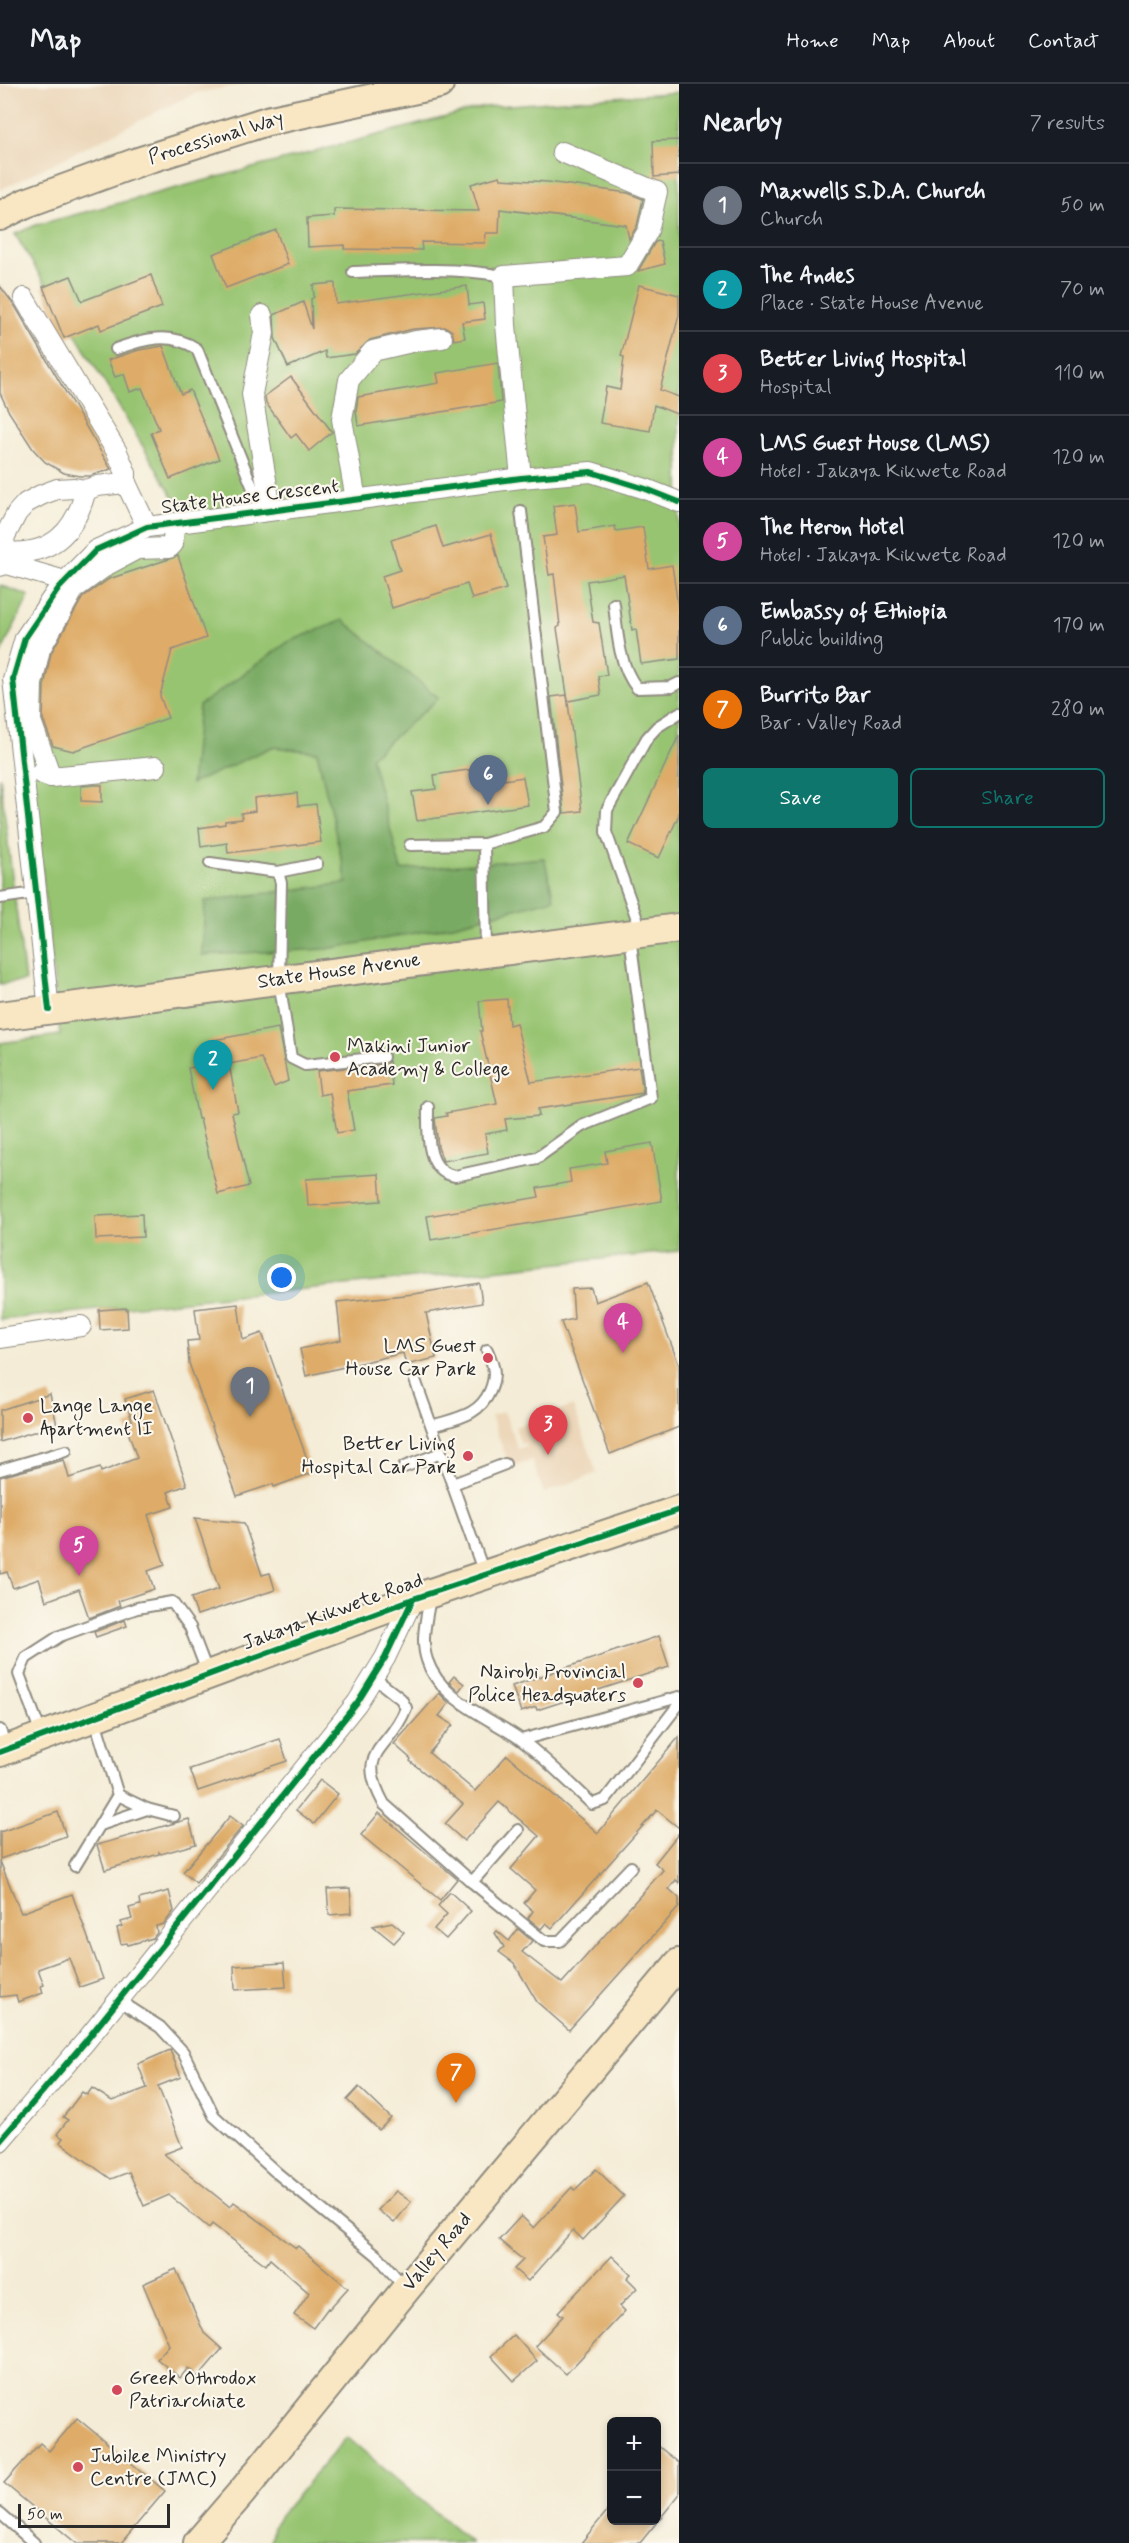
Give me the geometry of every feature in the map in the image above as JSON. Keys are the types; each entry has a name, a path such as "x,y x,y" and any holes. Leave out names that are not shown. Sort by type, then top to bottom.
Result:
{"main road":[{"name":"Processional Way","path":"0,216 26,203 138,162 267,121 439,84"},
{"name":"State House Avenue","path":"0,1016 486,951 679,928"},
{"name":"Jakaya Kikwete Road","path":"2,1744 43,1736 422,1596 679,1510"},
{"name":"Valley Road","path":"204,2541 406,2289 679,1963"}],"street":[{"path":"521,478 506,325 504,276 627,266 648,231 657,192 562,152"},
{"path":"24,298 117,452 126,473 126,483 147,527"},
{"path":"262,315 264,333 252,394 267,511"},
{"path":"356,500 342,419 349,380 373,351 416,341 442,338"},
{"name":"State House Crescent","path":"49,1010 13,679 25,639 65,581 96,550 147,527 521,478 591,472 679,502"},
{"path":"5,560 4,538 8,526 26,503 57,489 86,490 97,486 126,483"},
{"path":"5,560 47,547 68,532 81,511 86,490"},
{"path":"51,777 31,721 32,684 40,649 74,589 107,565 137,549 169,548 173,544 174,523"},
{"path":"5,560 65,581"},
{"path":"21,766 51,777 156,767"},
{"path":"0,1338 81,1326"},
{"path":"0,2141 118,2000 357,1703 422,1596"}],"lane":[{"path":"353,272 445,270 476,271 504,276"},
{"path":"116,349 140,340 163,337 177,339 197,349 267,511"},
{"path":"411,845 484,844 544,827 557,812 521,511"},
{"path":"614,604 621,652 630,680 637,688 672,687 679,683"},
{"path":"428,1107 429,1146 439,1169 445,1174 455,1176 537,1158 582,1126 651,1098 636,933 606,832 607,810 647,738 657,727 679,713"},
{"path":"484,844 486,951"},
{"path":"210,862 278,872 317,864"},
{"path":"278,872 281,883 279,980 291,1058 305,1065 383,1057"},
{"path":"0,898 36,893"},
{"path":"432,1426 470,1413 484,1403 495,1379 495,1372 487,1350"},
{"path":"414,1377 486,1576"},
{"path":"0,1470 66,1451"},
{"path":"404,1467 441,1453"},
{"path":"453,1484 505,1464"},
{"path":"422,1596 428,1663 442,1684 462,1703 521,1740 592,1804 605,1800 679,1704"},
{"path":"43,1736 18,1674 26,1658 60,1636 137,1608 172,1602 190,1627 208,1675"},
{"path":"373,1677 401,1699 406,1708 372,1758 371,1770 375,1787 384,1804 472,1882 544,1941 560,1941 631,1867"},
{"path":"521,1740 679,1697"},
{"path":"94,1717 118,1795 147,1809 174,1816"},
{"path":"75,1866 118,1795"},
{"path":"100,1825 147,1809"},
{"path":"472,1882 518,1830"},
{"path":"118,2000 160,2027 183,2052 214,2116 277,2173 378,2256 406,2289"},
{"path":"0,2513 34,2543"}],"shaded area":[{"path":"0,84 245,84 195,93 0,190"},
{"path":"573,1406 597,1473 544,1493 532,1460 510,1468 491,1416 504,1411 518,1449 526,1446 525,1443 521,1444 515,1427"}],"green space":[{"path":"679,92 679,1251 0,1320 0,1043 60,1035 24,704 38,636 107,550 191,526 15,234 36,225 484,107"},
{"path":"0,585 29,596 0,655"},
{"path":"343,620 439,698 371,757 401,870 544,858 554,899 438,929 327,949 202,955 205,901 347,883 317,752 272,747 191,784 199,706 288,642"},
{"path":"0,777 25,981 0,984"},
{"path":"347,2437 471,2543 270,2543 273,2526 280,2515"}],"building":[{"path":"679,140 679,175 654,177 653,141"},
{"path":"500,176 501,179 548,182 628,193 643,199 637,226 629,239 626,225 500,209 499,233 486,233 485,243 421,242 422,250 344,249 345,245 308,247 307,218 334,216 334,209 479,211 471,184"},
{"path":"276,230 288,264 226,288 213,254"},
{"path":"660,241 665,264 638,271 655,242"},
{"path":"151,275 162,307 101,330 99,324 64,338 43,287 71,276 82,301"},
{"path":"335,283 336,304 467,286 469,305 483,303 485,319 462,322 465,338 454,340 452,331 446,327 413,329 370,340 355,354 326,358 325,351 288,367 275,338 274,315 303,302 312,329 313,285"},
{"path":"639,285 679,295 679,315 660,390 679,397 679,415 654,405 650,431 600,423 606,387 620,390 624,357 621,356"},
{"path":"0,286 15,306 111,469 90,476 64,473 45,462 33,449 9,412 0,393"},
{"path":"163,346 181,394 190,390 219,459 170,479 151,433 159,429 142,388 130,392 124,374 115,377 108,360 139,350"},
{"path":"498,363 501,402 358,426 356,411 358,397 439,383 437,373"},
{"path":"291,377 332,432 309,451 296,434 291,438 266,403 265,396"},
{"path":"575,503 579,532 615,526 616,531 643,527 649,569 672,565 679,613 679,659 641,664 636,629 632,630 624,575 587,581 593,622 599,623 607,675 598,676 601,695 568,701 557,628 560,626 554,574 549,575 543,537 557,535 553,506"},
{"path":"436,526 443,548 491,534 506,589 472,599 467,584 392,608 382,576 400,570 391,540"},
{"path":"178,556 206,638 172,650 160,696 168,718 73,751 53,746 43,719 44,686 51,653 83,597 109,579"},
{"path":"567,695 582,811 564,813 551,697"},
{"path":"679,735 679,815 659,858 628,844"},
{"path":"495,766 497,781 523,777 528,805 417,821 412,792 436,789 434,775"},
{"path":"102,785 102,802 81,801 81,786"},
{"path":"297,793 298,806 316,804 321,842 228,853 227,843 201,847 199,828 242,819 241,813 255,811 254,798"},
{"path":"507,999 509,1025 516,1023 531,1082 639,1067 643,1093 538,1109 539,1116 505,1119 507,1130 485,1134 488,1153 443,1161 438,1147 435,1118 447,1116 446,1113 497,1104 480,1031 482,1031 479,1001"},
{"path":"278,1028 288,1081 274,1087 261,1058 229,1064 238,1112 232,1113 249,1186 218,1194 200,1119 198,1119 188,1068 212,1064 208,1041"},
{"path":"389,1061 392,1085 347,1091 354,1130 337,1133 330,1093 320,1095 317,1071 384,1064"},
{"path":"652,1143 662,1201 431,1240 427,1216 539,1197 537,1188 571,1182 569,1169 607,1163 605,1151"},
{"path":"379,1174 381,1201 308,1206 306,1179"},
{"path":"142,1214 143,1237 96,1239 95,1216"},
{"path":"648,1282 679,1365 679,1427 610,1454 561,1322 574,1319 572,1289 591,1288 595,1302"},
{"path":"479,1283 482,1303 426,1313 436,1358 406,1365 403,1353 306,1376 300,1349 341,1340 337,1302 414,1294"},
{"path":"238,1304 243,1340 262,1333 312,1473 274,1487 273,1484 237,1496 189,1363 187,1341 199,1340 195,1309"},
{"path":"127,1308 128,1328 100,1330 99,1310"},
{"path":"154,1390 187,1485 168,1492 173,1507 148,1515 165,1565 148,1571 154,1589 118,1601 120,1606 89,1618 79,1589 46,1601 39,1579 13,1588 7,1572 0,1574 0,1477 64,1460 69,1478 100,1468 101,1472 137,1458 126,1426 133,1423 125,1399"},
{"name":"Lange Lange Apartment II","path":"50,1394 57,1425 0,1442 0,1410"},
{"path":"195,1518 244,1523 262,1575 270,1573 275,1590 197,1615 191,1598 219,1589"},
{"path":"125,1620 127,1626 96,1637 94,1632"},
{"name":"Nairobi Provincial Police Headquaters","path":"659,1636 669,1667 537,1710 536,1707 521,1712 512,1686"},
{"path":"454,1676 464,1684 459,1691 449,1682"},
{"path":"439,1693 449,1703 439,1716 453,1725 429,1753 475,1791 507,1755 598,1833 679,1737 679,1828 657,1810 552,1928 546,1923 541,1929 528,1918 533,1911 524,1903 535,1890 511,1869 539,1836 499,1802 464,1841 445,1824 463,1804 410,1761 411,1759 394,1744"},
{"path":"280,1739 287,1761 198,1791 190,1769"},
{"path":"320,1780 338,1794 314,1824 296,1810"},
{"path":"58,1812 66,1836 0,1859 0,1832"},
{"path":"379,1813 457,1879 440,1900 361,1835"},
{"path":"230,1816 243,1826 196,1883 183,1872"},
{"path":"189,1819 196,1844 161,1854 159,1852 159,1854 105,1870 97,1845"},
{"path":"679,1833 679,1883 676,1880 669,1889 679,1898 679,1907 569,2030 537,2002 514,1963 499,1952 504,1947 495,1933 497,1931 509,1941 518,1929 532,1941 522,1952 562,1983 663,1870 655,1863"},
{"path":"0,1861 21,1913 72,1894 103,1979 80,1987 69,1958 38,1969 44,1985 41,1986 43,1993 18,2002 16,1995 0,1997"},
{"path":"350,1888 352,1913 329,1915 327,1889"},
{"path":"169,1891 174,1911 164,1924 156,1926 157,1933 153,1938 128,1945 127,1943 121,1944 117,1928 122,1926 121,1922 132,1919 129,1908 140,1905 139,1899"},
{"path":"450,1892 471,1911 446,1939 434,1929 447,1914 438,1906"},
{"path":"392,1922 404,1932 394,1943 373,1926"},
{"path":"284,1963 286,1987 235,1990 234,1966"},
{"path":"170,2050 181,2077 158,2086 182,2147 164,2154 230,2207 234,2202 296,2248 298,2246 348,2288 328,2308 313,2328 294,2315 309,2293 270,2259 266,2265 212,2224 209,2228 169,2195 144,2206 129,2172 111,2179 60,2142 63,2138 57,2134 68,2120 63,2117 82,2092 87,2095 92,2088 112,2101 147,2088 138,2064"},
{"path":"359,2087 391,2118 379,2130 347,2100"},
{"path":"596,2169 624,2196 583,2240 573,2230 528,2281 514,2269 523,2260 499,2240 521,2216 534,2228 572,2187 575,2190"},
{"path":"396,2191 411,2202 394,2223 378,2210"},
{"path":"612,2256 631,2274 627,2278 637,2288 620,2306 625,2311 566,2374 535,2346 563,2316 558,2312"},
{"path":"176,2269 204,2333 222,2349 198,2377 188,2368 180,2378 157,2359 169,2345 143,2284"},
{"path":"514,2335 537,2361 514,2381 491,2356"},
{"name":"Jubilee Ministry Centre (JMC)","path":"77,2418 165,2491 121,2543 76,2543 4,2483 40,2443 49,2451"},
{"path":"661,2448 679,2463 679,2495 661,2517"},
{"path":"607,2511 607,2525 655,2525 640,2543 581,2543"}],"cycle path":[{"path":"49,1010 13,679 25,638 59,588 96,550 147,527 521,478 591,472 679,502"},
{"path":"0,1752 413,1599 679,1510"},
{"path":"0,2141 85,2042 357,1703 385,1658 413,1599"}],"place":[{"name":"Embassy of Ethiopia","path":"488,805"},
{"name":"Makini Junior Academy & College","path":"335,1057"},
{"name":"The Andes","path":"213,1090"},
{"name":"LMS Guest House (LMS)","path":"623,1353"},
{"name":"LMS Guest House Car Park","path":"488,1358"},
{"name":"Maxwells S.D.A. Church","path":"250,1417"},
{"name":"Lange Lange Apartment II","path":"28,1418"},
{"name":"Better Living Hospital","path":"548,1455"},
{"name":"Better Living Hospital Car Park","path":"468,1456"},
{"name":"The Heron Hotel","path":"79,1576"},
{"name":"Nairobi Provincial Police Headquaters","path":"638,1683"},
{"name":"Burrito Bar","path":"456,2103"},
{"name":"Greek Othrodox Patriarchiate","path":"117,2390"},
{"name":"Jubilee Ministry Centre (JMC)","path":"78,2467"}]}
